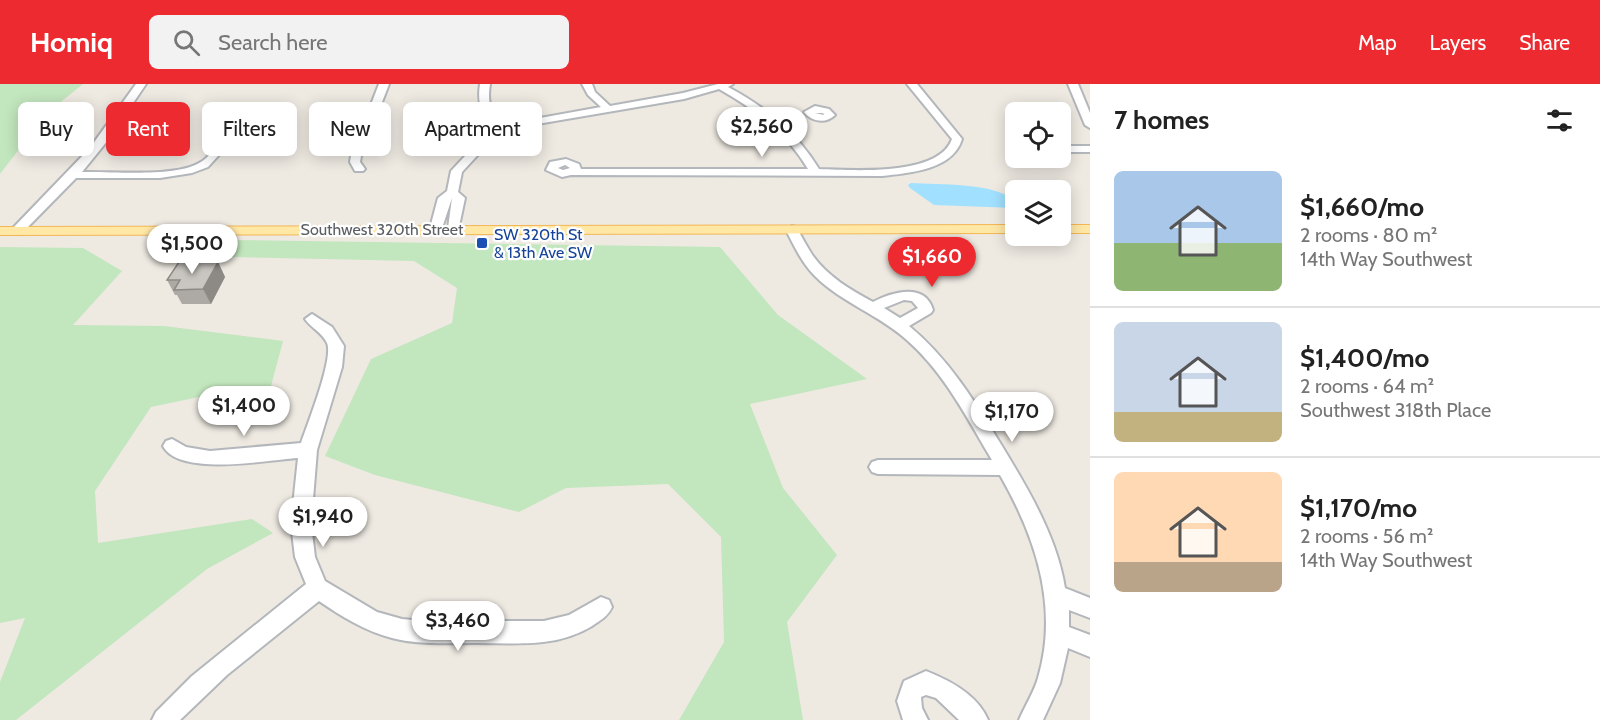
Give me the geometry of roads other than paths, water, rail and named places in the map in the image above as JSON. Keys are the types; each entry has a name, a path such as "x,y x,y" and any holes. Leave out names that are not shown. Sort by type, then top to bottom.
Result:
{"main road":[{"name":"Southwest 320th Street","path":"0,231 436,228 1005,229"},
{"path":"1071,229 1090,229"}],"street":[{"path":"17,231 74,175 105,137 123,107 141,84"},
{"path":"360,169 355,162 356,156 384,84"},
{"path":"483,102 485,84"},
{"path":"587,84 591,93 607,108"},
{"path":"573,172 882,173 922,166 952,152 957,142 955,134 912,84"},
{"path":"1073,84 1090,125"},
{"path":"542,120 725,85 784,120 816,173"},
{"path":"1071,149 1090,149"},
{"path":"74,175 167,174 196,169 214,156"},
{"path":"436,228 444,198 452,193 457,171 471,156"},
{"path":"452,193 459,198 454,228"},
{"path":"792,230 813,266 838,289 873,308 927,350 947,375 1006,468 1037,526 1053,568 1061,615 1054,669 1042,702 1031,720"},
{"path":"873,308 899,294 916,297 924,303 926,310 899,326"},
{"path":"312,319 327,331 336,346 334,367 308,450 301,524 305,557 318,588 370,620 392,628 418,632 539,632 565,627 585,619 601,607"},
{"path":"172,446 181,453 210,458 308,450"},
{"path":"878,467 1006,468"},
{"path":"164,720 217,669 318,588"},
{"path":"1058,596 1090,608"},
{"path":"1059,634 1090,646"},
{"path":"916,720 909,705 909,696 912,689 926,683 944,690 976,720"}],"water":[{"path":"911,183 966,186 994,190 1005,195 1005,208 934,205 908,185"}],"place":[{"name":"SW 320th St & 13th Ave SW","path":"482,243"}]}
